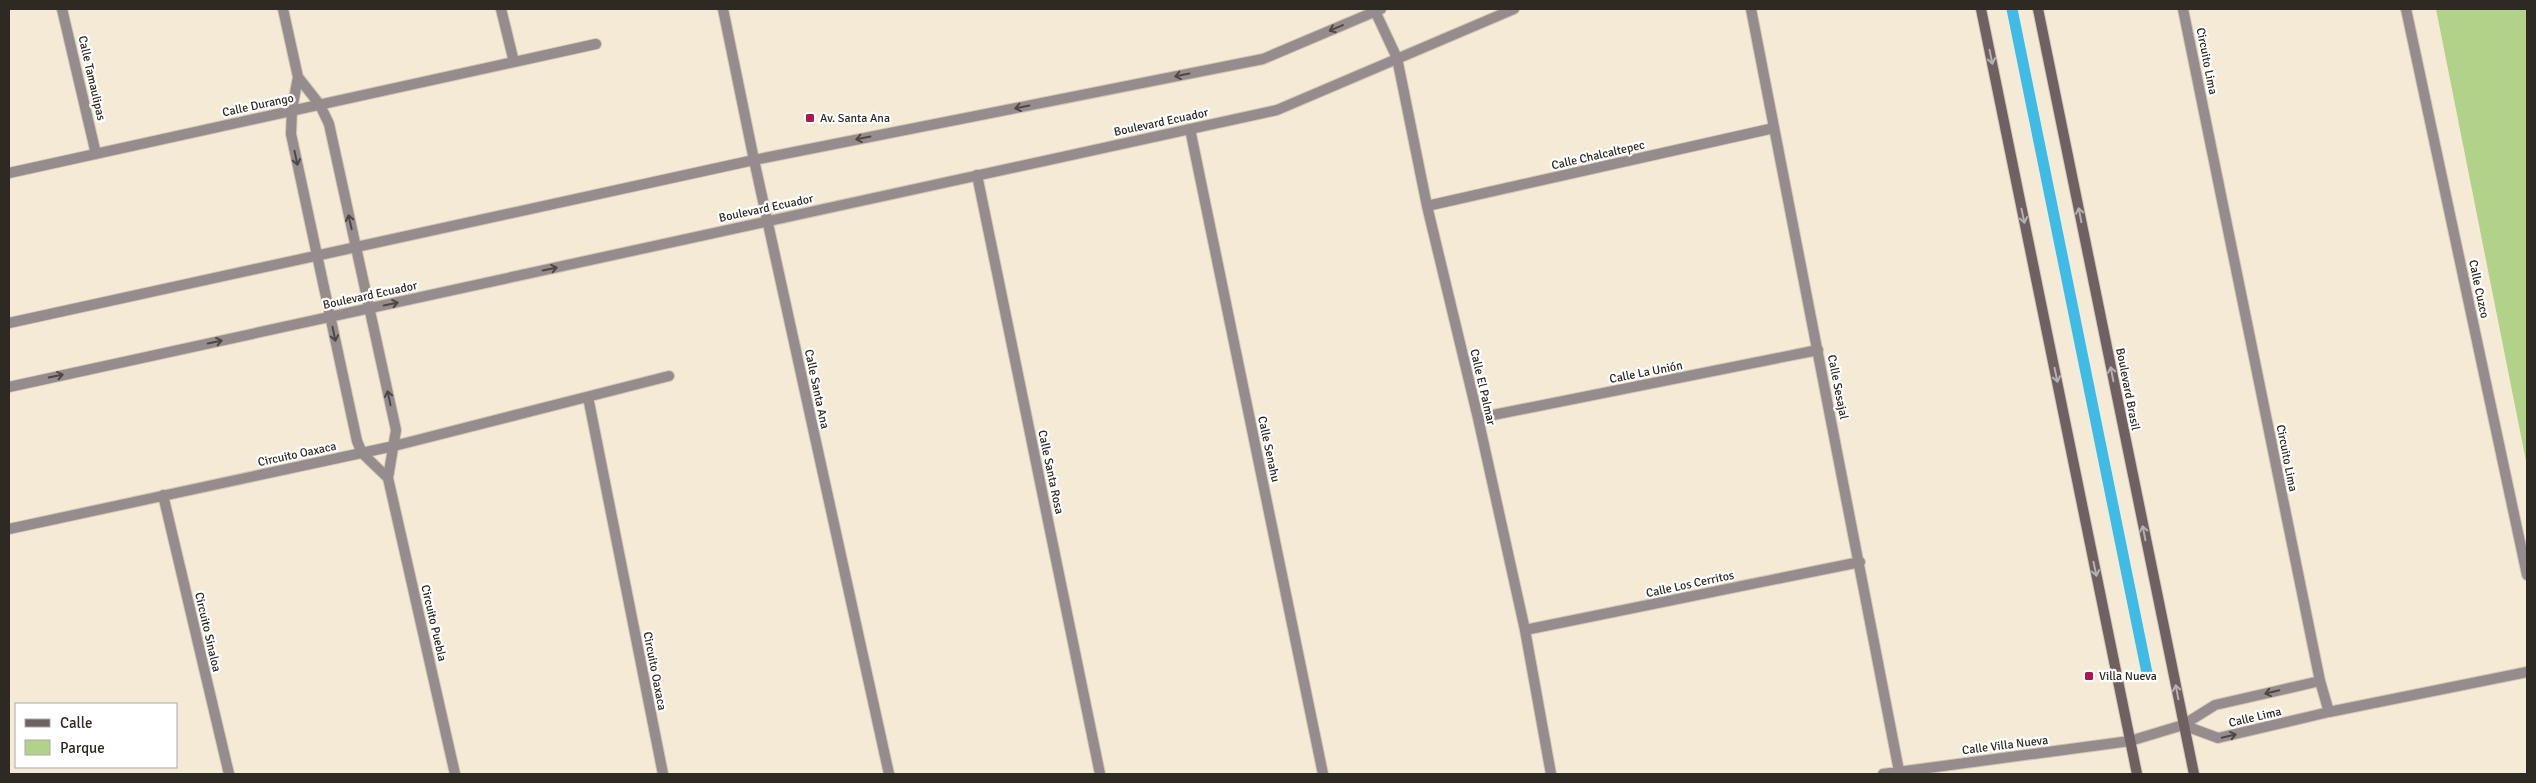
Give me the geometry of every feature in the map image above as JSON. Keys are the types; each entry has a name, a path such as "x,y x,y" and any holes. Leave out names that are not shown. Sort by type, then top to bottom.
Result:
{"main road":[{"path":"1981,9 2137,774"},
{"name":"Boulevard Brasil","path":"2038,9 2194,774"}],"street":[{"name":"Calle Tamaulipas","path":"62,9 96,154"},
{"path":"283,9 298,77 292,110 291,134 357,441 362,454 388,478"},
{"path":"502,9 514,62"},
{"name":"Calle Santa Ana","path":"723,9 767,221 889,774"},
{"name":"Boulevard Ecuador","path":"9,387 1277,110 1514,9"},
{"name":"Calle Sesajal","path":"1751,9 1860,562 1899,771"},
{"name":"Circuito Lima","path":"2184,9 2320,681 2329,712"},
{"name":"Calle Cuzco","path":"2406,9 2527,575"},
{"path":"9,323 754,160 1263,59 1378,10"},
{"name":"Calle El Palmar","path":"1378,10 1397,58 1427,206 1478,418 1524,630 1552,774"},
{"name":"Calle Durango","path":"9,173 596,44"},
{"name":"Circuito Puebla","path":"298,77 320,105 329,124 396,430 388,478 455,774"},
{"name":"Calle Chalcaltepec","path":"1427,206 1774,128"},
{"name":"Calle Senahu","path":"1190,129 1323,774"},
{"name":"Calle Santa Rosa","path":"977,175 1100,774"},
{"name":"Calle La Unión","path":"1478,418 1818,350"},
{"name":"Circuito Oaxaca","path":"9,529 362,454 669,376"},
{"name":"Circuito Oaxaca","path":"588,397 663,774"},
{"name":"Circuito Sinaloa","path":"163,495 229,774"},
{"name":"Calle Los Cerritos","path":"1524,630 1860,562"},
{"path":"2329,712 2527,672"},
{"name":"Calle Lima","path":"2183,725 2215,704 2320,681"},
{"name":"Calle Lima","path":"2183,725 2218,738 2329,712"},
{"name":"Calle Villa Nueva","path":"1883,774 2130,741 2183,725"}],"green space":[{"path":"2436,9 2527,9 2527,466"}],"waterway":[{"path":"2012,9 2147,673"}],"place":[{"name":"Av. Santa Ana","path":"810,118"},
{"name":"Villa Nueva","path":"2089,676"}]}
